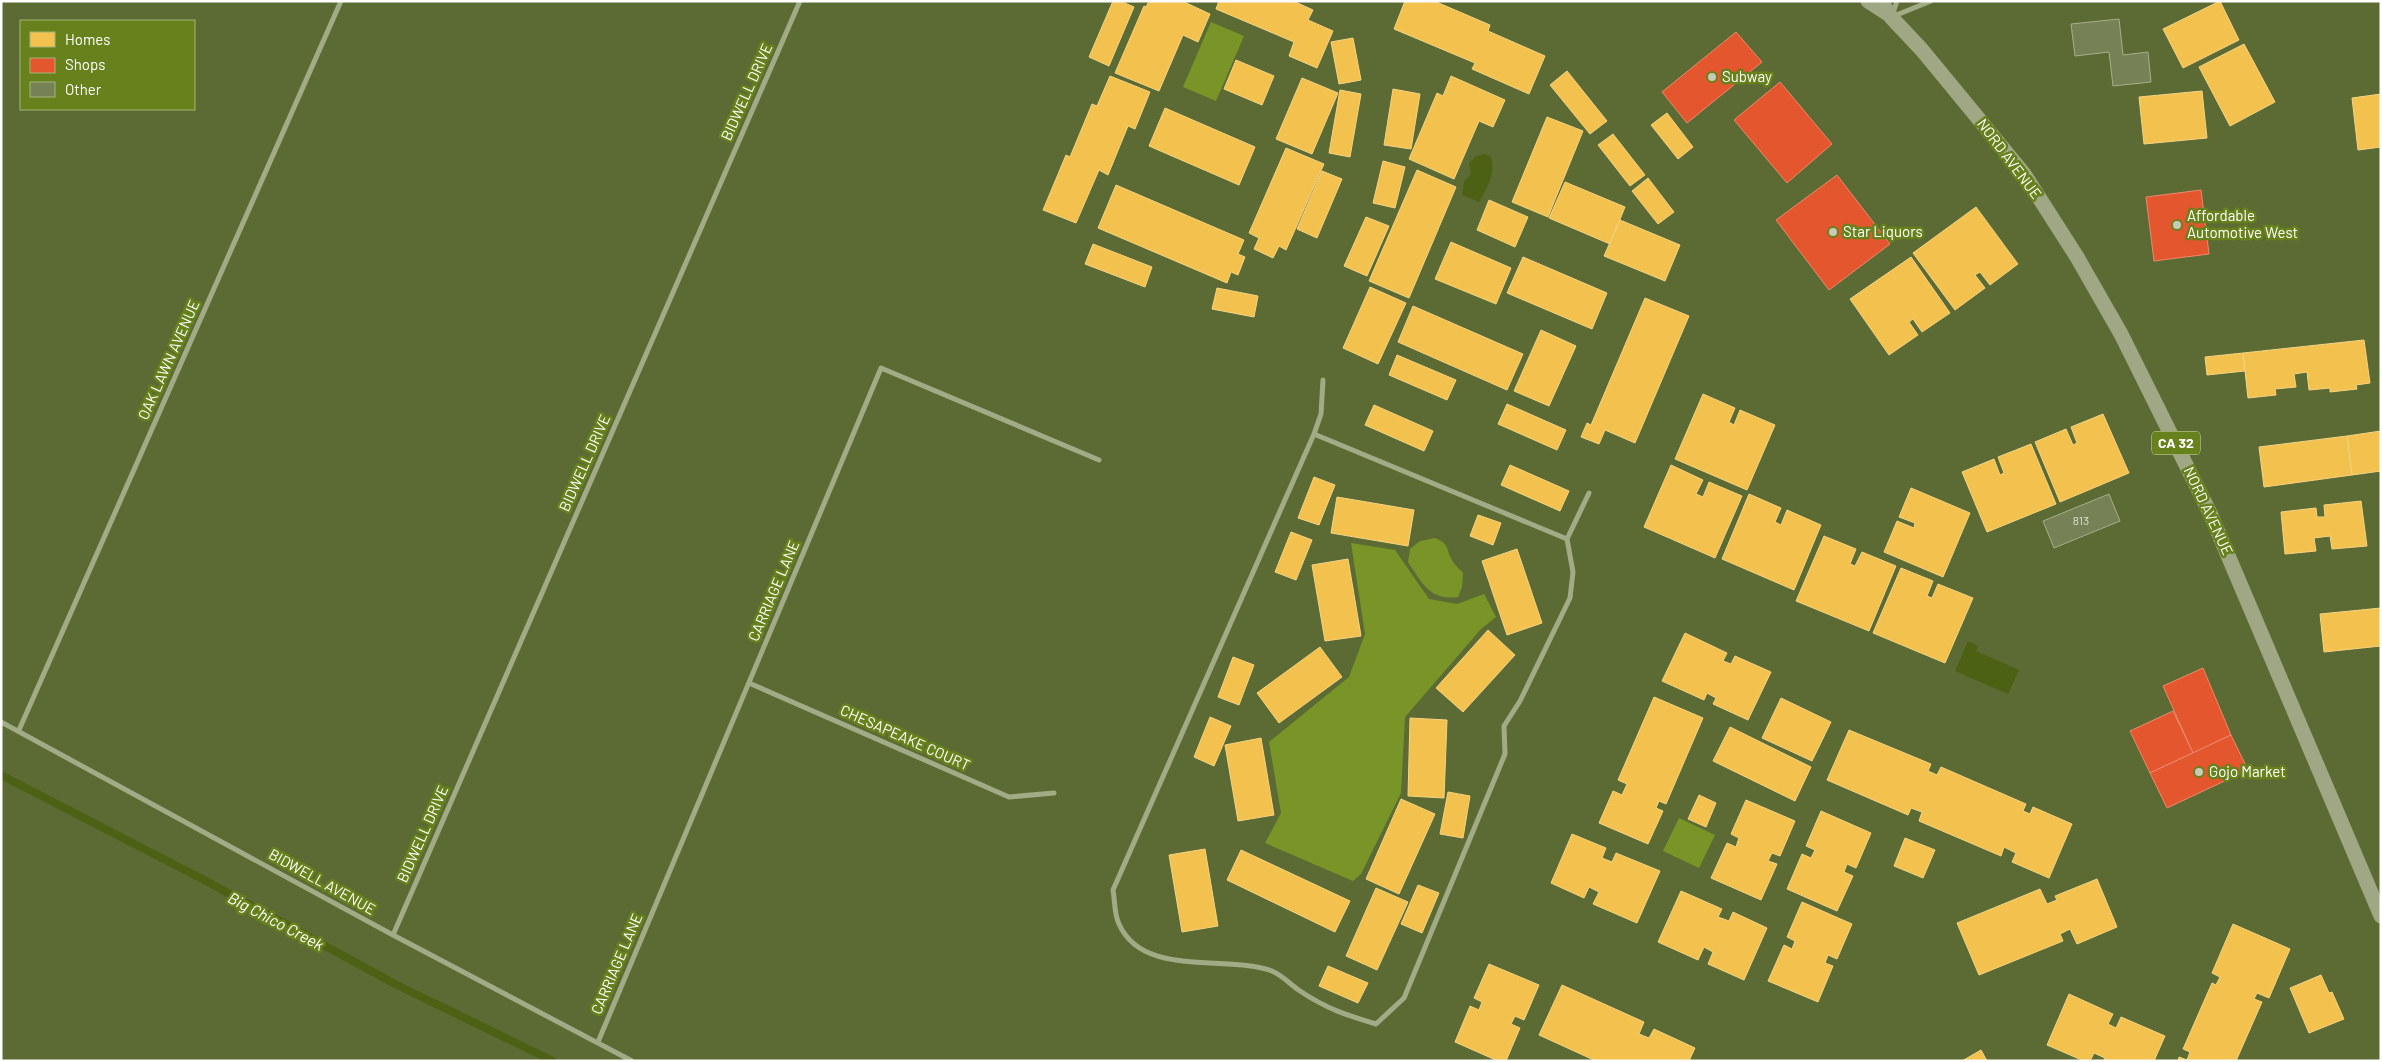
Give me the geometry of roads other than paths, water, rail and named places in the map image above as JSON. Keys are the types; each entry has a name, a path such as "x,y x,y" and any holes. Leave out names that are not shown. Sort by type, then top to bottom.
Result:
{"main road":[{"name":"NORD AVENUE","path":"1868,1 1891,17 1922,50 2024,174 2084,268 2130,351 2210,513 2381,916"},
{"name":"NORD AVENUE","path":"1882,1 1891,17"}],"street":[{"name":"OAK LAWN AVENUE","path":"19,730 341,1"},
{"name":"BIDWELL DRIVE","path":"393,935 800,1"},
{"path":"1891,17 1897,1"},
{"path":"1891,17 1931,1"},
{"name":"CARRIAGE LANE","path":"598,1042 881,368 1099,460"},
{"path":"1323,380 1321,414 1314,434 1114,890 1118,922 1129,942 1155,957 1250,966 1273,972 1299,991 1336,1013 1376,1024 1404,998 1505,754 1504,726 1520,701 1570,598 1573,572 1567,539 1589,493"},
{"path":"1314,434 1567,539"},
{"name":"CHESAPEAKE COURT","path":"750,683 1009,797 1054,792"},
{"name":"BIDWELL AVENUE","path":"1,722 19,730 393,935 632,1061"}],"waterway":[{"name":"Big Chico Creek","path":"1,775 208,882 395,984 553,1061"}],"place":[{"name":"Subway","path":"1712,77"},
{"name":"Affordable Automotive West","path":"2177,225"},
{"name":"Star Liquors","path":"1833,232"},
{"name":"Gojo Market","path":"2199,772"}]}
